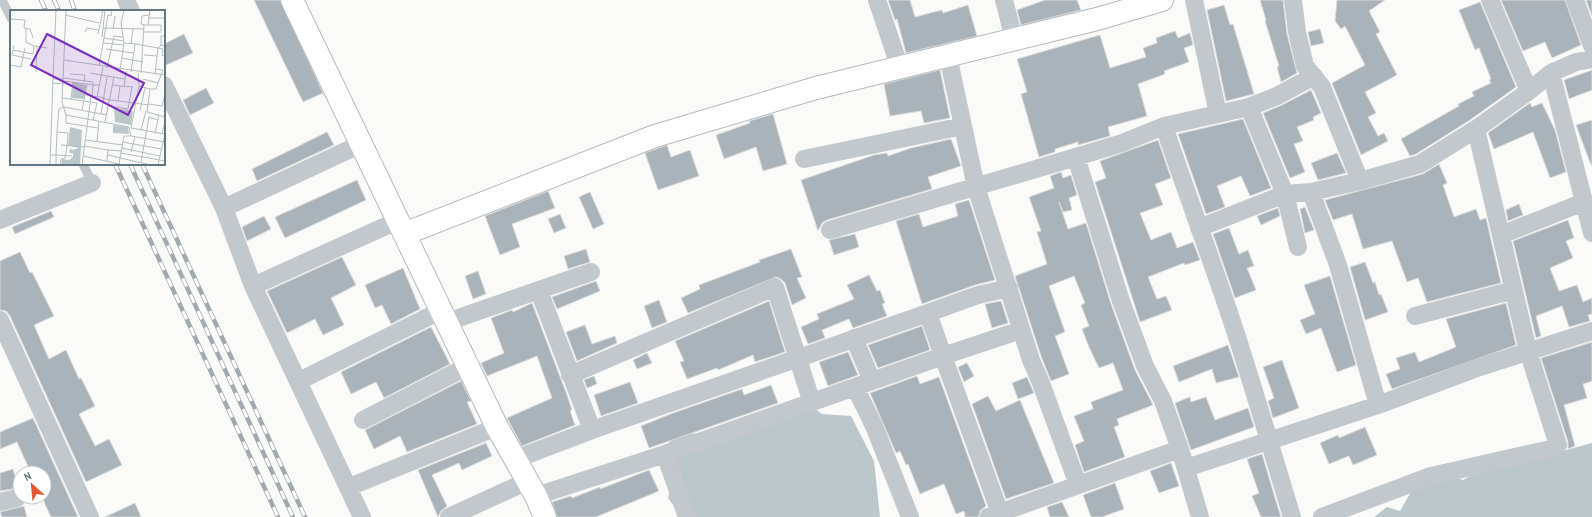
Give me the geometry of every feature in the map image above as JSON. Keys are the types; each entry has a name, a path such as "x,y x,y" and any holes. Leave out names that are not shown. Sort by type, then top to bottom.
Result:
{"street":[{"path":"126,0 131,10"},
{"path":"292,0 497,427 532,488 545,517"},
{"path":"877,0 900,68"},
{"path":"1004,0 1014,39"},
{"path":"253,286 401,227 655,136 816,88 1097,19 1162,0"},
{"path":"1194,0 1218,114"},
{"path":"1293,0 1303,59 1309,72 1314,76 1327,99 1360,181"},
{"path":"1490,0 1529,91"},
{"path":"1575,0 1592,46"},
{"path":"948,56 976,186 1031,360 1041,383 1078,485"},
{"path":"1199,228 1284,194 1311,192 1360,181 1420,164 1476,129 1529,91 1551,73 1576,62 1592,59"},
{"path":"1551,73 1592,233"},
{"path":"830,230 976,186 1076,158 1122,143 1164,126 1249,106 1277,96 1314,76"},
{"path":"165,87 224,208 253,286 362,517"},
{"path":"1249,106 1284,194 1298,247"},
{"path":"804,159 963,126"},
{"path":"1164,126 1238,340 1292,517"},
{"path":"1322,517 1431,476 1557,447 1558,444 1528,351 1476,129"},
{"path":"224,208 361,144"},
{"path":"1076,158 1123,308 1145,366 1163,401 1180,449 1200,517"},
{"path":"0,220 92,183"},
{"path":"1311,192 1338,265 1378,405"},
{"path":"1501,235 1584,202"},
{"path":"299,381 444,316 539,291 591,272"},
{"path":"570,375 775,288 812,403"},
{"path":"516,459 592,430 798,357 978,296 1009,288"},
{"path":"1415,316 1514,290"},
{"path":"539,291 592,430"},
{"path":"928,313 943,356 992,516 1180,449"},
{"path":"0,320 90,517"},
{"path":"449,517 532,488 665,454 943,356 1022,330"},
{"path":"1186,468 1378,405 1477,368 1592,331"},
{"path":"854,338 874,426 910,517"},
{"path":"363,420 468,366"},
{"path":"349,487 497,427"},
{"path":"665,454 687,517"},
{"path":"0,502 12,499"}],"lane":[{"path":"2,0 10,16"},
{"path":"83,165 92,183"}],"shaded area":[{"path":"804,401 822,414 851,416 874,461 880,517 682,517 668,498 672,485 659,458 675,434 719,433"},
{"path":"1592,443 1592,517 1374,517 1387,507 1400,511 1418,480 1442,473 1463,480 1498,461 1512,465"}],"building":[{"path":"254,0 280,0 323,93 303,102"},
{"path":"888,0 910,0 915,17 942,10 943,13 968,5 977,36 906,53 897,19 895,20"},
{"path":"1045,0 1077,0 1081,10 1021,25 1017,10"},
{"path":"1260,0 1283,0 1287,34 1297,73 1281,82 1277,67 1279,66"},
{"path":"1337,0 1385,0 1369,11 1380,32 1376,34 1397,75 1365,92 1376,113 1368,117 1378,136 1384,133 1388,141 1361,155 1332,83 1365,65 1345,26 1341,29 1335,21"},
{"path":"1501,0 1565,0 1581,45 1552,58 1545,42 1523,51"},
{"path":"1586,0 1592,0 1592,16"},
{"path":"1480,2 1516,87 1470,120 1416,154 1410,156 1401,139 1459,106 1458,104 1474,96 1472,92 1491,83 1489,80 1491,79 1479,48 1475,50 1459,10"},
{"path":"1224,5 1230,25 1233,24 1254,94 1226,101 1207,10"},
{"path":"1320,29 1324,43 1311,46 1308,32"},
{"path":"1175,31 1178,38 1190,33 1193,45 1184,48 1189,62 1164,71 1165,74 1138,84 1147,116 1108,127 1110,136 1078,145 1078,142 1055,149 1055,152 1039,157 1021,94 1027,92 1017,59 1100,35 1110,68 1146,57 1143,48 1157,43 1156,38"},
{"path":"184,34 193,53 165,66 165,44"},
{"path":"940,70 950,118 924,123 921,111 890,116 884,84"},
{"path":"1592,70 1592,90 1569,99 1564,80"},
{"path":"206,88 214,103 190,115 183,100"},
{"path":"1311,90 1321,113 1313,117 1314,120 1297,127 1303,141 1294,144 1305,172 1290,178 1263,113"},
{"path":"1530,103 1532,107 1542,103 1555,130 1566,172 1550,178 1533,132 1494,149 1488,133"},
{"path":"773,114 787,164 763,171 756,147 724,159 716,135 750,123 749,121"},
{"path":"1243,119 1271,188 1250,196 1241,176 1217,186 1225,207 1206,214 1178,134"},
{"path":"1592,120 1592,165 1591,165 1576,125"},
{"path":"327,132 334,145 257,181 252,169"},
{"path":"951,139 961,166 928,177 932,189 827,220 822,223 818,231 801,180 874,155 887,153 888,156 911,148"},
{"path":"1158,140 1171,178 1155,184 1163,205 1140,213 1151,240 1171,232 1177,248 1193,242 1200,260 1185,265 1184,263 1148,277 1157,299 1166,296 1172,310 1140,322 1095,182 1106,178 1100,161"},
{"path":"667,145 671,157 690,150 699,176 658,190 645,153"},
{"path":"1337,153 1346,173 1318,180 1311,163"},
{"path":"1439,164 1447,183 1443,185 1454,217 1476,209 1480,220 1486,218 1501,283 1427,302 1418,278 1407,282 1392,241 1363,249 1352,214 1333,220 1325,200 1423,174"},
{"path":"1061,172 1063,178 1071,175 1077,195 1069,198 1072,210 1063,212 1059,202 1068,229 1086,223 1111,304 1135,370 1153,405 1117,419 1119,425 1114,427 1125,457 1084,472 1075,445 1084,441 1074,416 1093,409 1091,402 1123,390 1113,363 1099,368 1089,347 1082,329 1089,326 1081,305 1085,303 1074,276 1049,286 1065,332 1055,336 1069,374 1051,381 1041,356 1015,276 1047,264 1037,232 1041,231 1029,197 1054,188 1050,176"},
{"path":"357,180 366,200 285,238 275,217"},
{"path":"548,191 555,208 512,224 520,247 500,255 485,216"},
{"path":"590,192 604,224 593,229 579,197"},
{"path":"969,200 995,280 975,285 922,304 896,221 919,214 923,227 958,216 955,204"},
{"path":"1519,204 1523,215 1508,221 1506,210"},
{"path":"1305,207 1314,230 1305,233 1300,209"},
{"path":"1278,208 1280,216 1261,225 1257,216"},
{"path":"51,211 54,217 15,234 12,227"},
{"path":"560,214 566,228 554,233 548,219"},
{"path":"264,216 271,229 247,241 242,227"},
{"path":"1568,220 1574,238 1566,241 1573,258 1550,268 1559,291 1577,285 1583,302 1592,298 1592,314 1588,315 1590,321 1569,327 1562,306 1536,316 1541,336 1536,338 1513,241"},
{"path":"1229,228 1239,254 1248,250 1254,266 1247,268 1256,290 1235,298 1213,234"},
{"path":"855,234 859,247 834,255 829,240"},
{"path":"586,249 590,262 568,269 564,256"},
{"path":"791,249 802,277 797,278 806,298 792,305 785,283 776,277 688,313 681,298 700,289 699,285 760,262 759,260"},
{"path":"20,252 30,273 32,272 54,316 34,325 49,359 66,350 79,379 81,378 95,406 79,414 95,446 109,439 122,465 86,482 10,316 6,311 0,310 0,261"},
{"path":"342,257 356,285 331,298 344,325 323,335 315,319 287,333 267,291"},
{"path":"1365,262 1373,283 1375,282 1379,295 1381,294 1388,312 1365,320 1350,267"},
{"path":"403,268 420,309 391,324 382,305 375,308 365,285"},
{"path":"478,271 486,294 473,299 465,276"},
{"path":"869,275 877,291 880,290 885,303 882,304 887,316 853,328 849,319 822,330 825,338 808,344 801,327 819,319 817,314 854,299 847,285"},
{"path":"1330,276 1356,365 1337,372 1321,328 1306,334 1300,320 1315,314 1304,285"},
{"path":"596,281 600,291 557,309 552,297"},
{"path":"659,300 667,322 652,328 644,306"},
{"path":"769,301 785,352 755,362 753,355 718,370 717,368 687,379 680,362 684,361 675,341"},
{"path":"1001,301 1008,323 992,328 985,304"},
{"path":"532,303 567,395 572,410 570,411 575,425 522,446 507,418 552,398 537,356 487,376 481,363 504,353 491,318 512,310 513,312"},
{"path":"1506,303 1516,345 1392,389 1386,374 1400,369 1396,358 1415,352 1419,362 1456,347 1446,319"},
{"path":"585,325 592,344 615,336 617,343 577,361 566,332"},
{"path":"922,326 930,350 878,368 868,345"},
{"path":"431,327 450,364 384,398 376,382 351,394 341,372"},
{"path":"1592,342 1592,381 1583,384 1587,398 1564,405 1575,446 1568,449 1568,442 1541,358"},
{"path":"1228,345 1239,377 1216,383 1212,369 1179,382 1173,366"},
{"path":"848,352 858,375 828,386 819,362"},
{"path":"647,353 652,363 637,369 633,360"},
{"path":"1282,360 1299,408 1273,418 1268,401 1274,398 1263,367"},
{"path":"967,363 974,376 964,382 958,367"},
{"path":"594,376 597,384 587,388 584,380"},
{"path":"917,376 920,384 939,377 986,506 980,511 978,517 965,517 964,511 956,514 944,484 920,494 908,464 906,465 900,451 896,453 870,393"},
{"path":"1027,377 1034,393 1018,399 1012,383"},
{"path":"461,381 471,401 467,402 477,424 407,452 400,436 374,449 365,430"},
{"path":"630,382 638,403 601,416 594,395"},
{"path":"771,385 778,403 649,448 641,426 742,389 744,395"},
{"path":"988,396 996,411 1020,400 1054,483 1006,499 972,404"},
{"path":"1190,397 1191,402 1206,397 1215,420 1248,408 1254,427 1191,450 1175,403"},
{"path":"33,418 78,517 51,517 45,505 52,505 52,465 27,465 17,442 0,449 0,432"},
{"path":"1365,427 1377,455 1353,465 1349,456 1329,464 1320,443 1338,435 1339,438"},
{"path":"486,443 492,456 462,470 459,463 432,475 447,506 441,511 438,517 418,470"},
{"path":"1262,454 1281,517 1261,517 1252,496 1259,493 1247,459"},
{"path":"1171,463 1179,486 1159,493 1150,471"},
{"path":"12,469 12,489 0,491 0,473"},
{"path":"649,470 659,491 596,517 557,517 552,502 571,496 572,498 600,487 600,489"},
{"path":"1115,483 1124,509 1102,517 1091,517 1083,495"},
{"path":"1062,502 1069,517 1050,517 1047,507"},
{"path":"135,503 141,517 105,517"},
{"path":"24,506 27,517 2,517 0,512"}],"railway":[{"path":"41,0 46,10"},
{"path":"54,0 59,10"},
{"path":"71,0 75,10"},
{"path":"115,165 278,517"},
{"path":"130,165 293,517"},
{"path":"142,165 305,517"}]}
